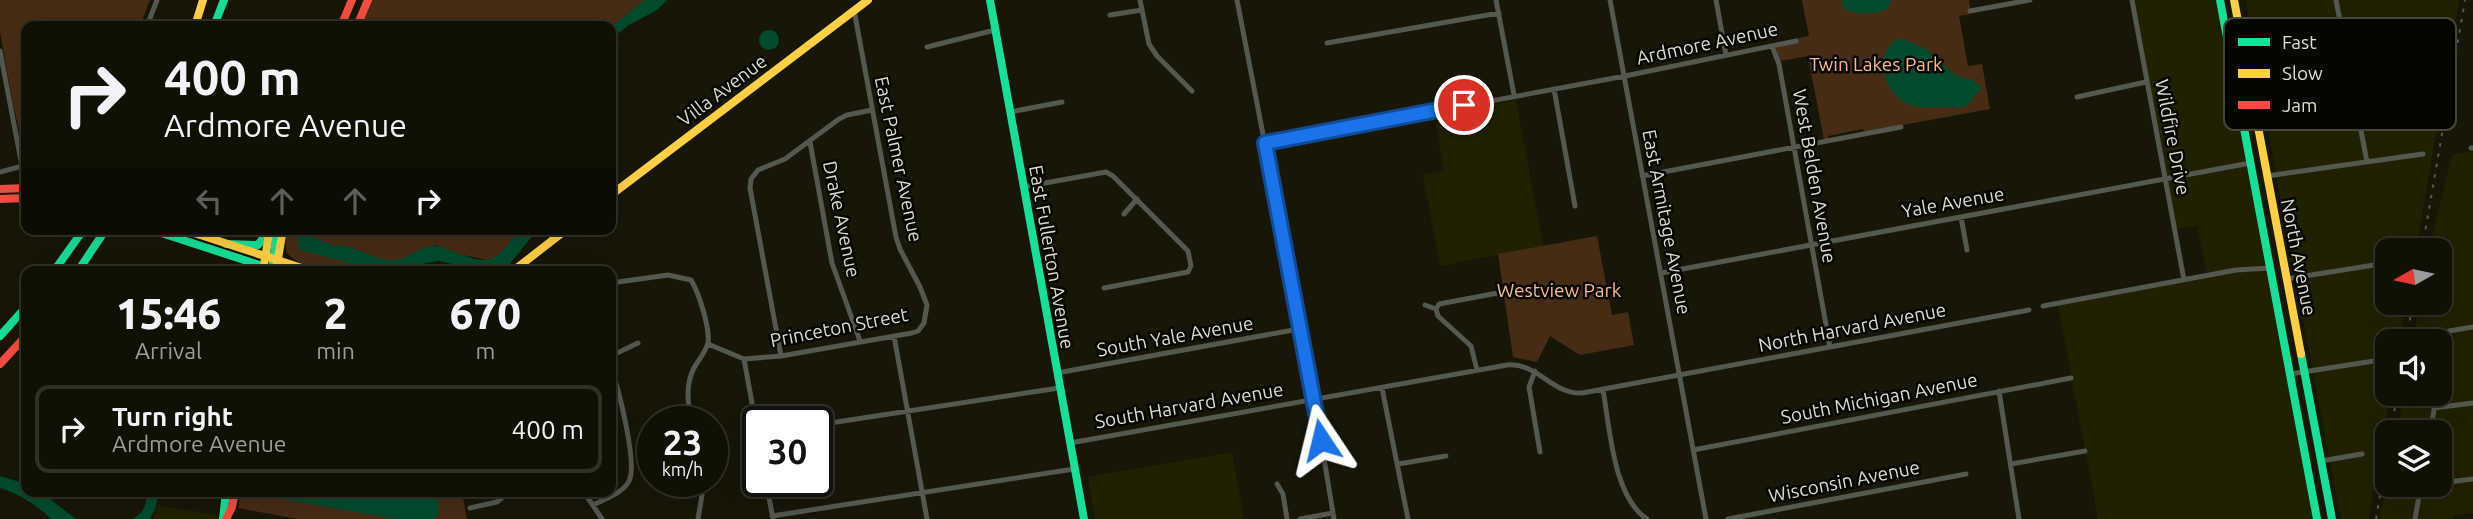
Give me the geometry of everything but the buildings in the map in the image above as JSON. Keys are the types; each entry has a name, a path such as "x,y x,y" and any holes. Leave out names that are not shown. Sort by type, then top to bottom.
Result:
{"main road":[{"path":"197,21 203,0"},
{"path":"216,21 224,0"},
{"path":"343,21 352,0"},
{"path":"359,21 368,0"},
{"name":"Villa Avenue","path":"616,191 867,0"},
{"name":"East Fullerton Avenue","path":"990,0 1084,519"},
{"name":"North Avenue","path":"2220,0 2224,22"},
{"name":"North Avenue","path":"2234,0 2238,18"},
{"path":"2237,15 2241,0"},
{"name":"North Avenue","path":"2244,130 2317,519"},
{"name":"North Avenue","path":"2259,130 2332,519"},
{"path":"0,189 21,188"},
{"path":"0,199 21,198"},
{"path":"58,266 81,235"},
{"path":"81,266 102,235"},
{"path":"167,235 269,265"},
{"path":"201,235 269,265"},
{"path":"226,244 258,245 267,235"},
{"path":"269,265 271,235"},
{"path":"269,265 276,235"},
{"path":"269,265 281,235"},
{"path":"519,266 559,235"},
{"path":"0,335 21,312"},
{"path":"0,364 21,341"},
{"path":"225,519 226,497"},
{"path":"225,519 234,497"}],"street":[{"path":"149,21 157,0"},
{"path":"1140,0 1149,44 1157,56 1192,91"},
{"path":"1237,0 1314,398 1334,516 1300,519"},
{"path":"1265,143 1514,95 1496,0"},
{"name":"East Armitage Avenue","path":"1610,0 1706,519"},
{"path":"1716,0 1726,55"},
{"path":"1970,11 2030,0"},
{"name":"Wildfire Drive","path":"2132,0 2184,279"},
{"path":"2336,0 2339,18"},
{"name":"East Palmer Avenue","path":"853,10 896,237 920,286 928,310"},
{"path":"1110,15 1142,10"},
{"path":"1328,43 1499,13"},
{"path":"927,47 995,30"},
{"name":"Ardmore Avenue","path":"1514,95 1625,76 1796,41"},
{"name":"West Belden Avenue","path":"1772,46 1779,64 1830,347"},
{"path":"0,51 1,70 21,153"},
{"path":"2077,97 2147,82"},
{"path":"1554,89 1575,206"},
{"path":"1010,112 1062,102"},
{"path":"781,356 750,188 751,180 758,170 785,159 847,115 872,110"},
{"path":"1642,176 1901,127"},
{"path":"2361,130 2367,162"},
{"name":"Drake Avenue","path":"810,142 832,263 860,341"},
{"path":"2267,176 2423,154"},
{"name":"Yale Avenue","path":"1661,273 2250,163"},
{"path":"0,172 21,166"},
{"path":"1023,187 1106,172 1188,251 1191,270 1104,288"},
{"path":"1124,214 1137,200"},
{"path":"1961,217 1967,250"},
{"path":"2286,279 2375,264"},
{"path":"2043,306 2236,270 2271,268"},
{"path":"616,282 668,275 691,279 701,297 708,344 692,371 687,397 688,406"},
{"path":"1477,370 1471,346 1438,316 1436,309 1439,304 1498,293"},
{"path":"1425,305 1436,309"},
{"name":"Princeton Street","path":"744,359 781,356 918,331 928,310"},
{"name":"North Harvard Avenue","path":"1680,376 2029,310"},
{"path":"2452,330 2473,327"},
{"name":"South Yale Avenue","path":"1057,373 1299,329"},
{"path":"894,336 927,519"},
{"path":"616,354 638,343"},
{"path":"708,344 744,359 753,406"},
{"path":"2290,374 2375,361"},
{"name":"South Harvard Avenue","path":"1070,443 1513,364 1535,371 1570,393 1680,376"},
{"path":"1535,371 1529,390 1540,452"},
{"name":"South Michigan Avenue","path":"1693,450 2071,378"},
{"path":"616,383 622,403 632,466 631,477 625,488 616,493"},
{"path":"833,423 1059,388"},
{"path":"1382,388 1408,519"},
{"path":"1603,390 1621,484 1632,507 1647,519"},
{"path":"1999,391 2019,519"},
{"path":"2432,420 2434,408 2473,403"},
{"path":"2011,464 2085,451"},
{"path":"2321,461 2362,454"},
{"path":"1398,464 1446,456"},
{"path":"769,497 772,517 1074,468"},
{"name":"Wisconsin Avenue","path":"1728,519 1965,474"},
{"path":"2452,482 2473,479"},
{"path":"1276,484 1283,494 1287,519"},
{"path":"470,508 498,502 504,497"},
{"path":"587,497 602,519"},
{"path":"593,506 609,497"},
{"path":"698,519 702,497"},
{"path":"2415,519 2419,497"}],"shaded area":[{"path":"645,0 667,0 657,10 616,35 616,23"},
{"path":"1841,0 1891,0 1885,10 1862,13 1845,9"},
{"path":"2134,0 2217,0 2224,37 2224,130 2242,130 2248,162 2166,177"},
{"path":"2246,0 2459,0 2456,18 2249,18"},
{"path":"769,30 776,33 779,40 776,47 769,50 762,47 759,40 762,33"},
{"path":"1900,38 1926,49 1956,76 1971,80 1981,86 1981,90 1962,107 1907,104 1892,91 1884,71 1886,52 1891,44"},
{"path":"1516,100 1543,246 1440,266 1423,175 1444,171 1435,116"},
{"path":"2268,130 2437,130 2418,238 2375,238 2375,315 2404,315 2401,329 2375,329 2375,406 2388,406 2386,420 2375,420 2375,483 2369,519 2341,519"},
{"path":"2473,151 2473,513 2454,516 2453,519 2379,519 2383,497 2452,497 2452,420 2399,420 2402,406 2452,406 2452,329 2415,329 2418,315 2452,315 2452,238 2432,238 2452,154"},
{"path":"2249,164 2269,267 2207,274 2197,226 2176,229 2167,180"},
{"path":"297,235 306,235 387,260 399,259 421,249 436,246 479,260 488,260 500,253 516,235 533,235 508,266 460,266 439,261 414,266 361,266 299,250"},
{"path":"2269,271 2313,519 2098,519 2058,306 2236,272"},
{"path":"1232,452 1244,519 1095,519 1088,477"},
{"path":"0,476 21,482 21,497 14,493 0,488"},
{"path":"21,497 47,497 76,519 51,519"},
{"path":"146,497 157,497 150,519 133,519 144,508"},
{"path":"437,497 439,513 434,519 395,519 277,498"},
{"path":"158,505 222,516 222,519 153,519"}],"green space":[{"path":"0,0 150,0 142,21 21,21 21,138 0,32"},
{"path":"370,0 645,0 616,23 362,21"},
{"name":"Twin Lakes Park","path":"1802,0 1969,0 1971,14 1959,16 1968,66 1982,64 1990,109 1864,132 1863,129 1828,136 1828,139 1824,140 1808,56 1780,61 1774,43 1809,36"},
{"path":"286,235 517,235 502,254 488,260 457,254 436,245 420,250 415,266 309,266 286,252"},
{"name":"Westview Park","path":"1597,236 1612,315 1628,312 1634,345 1580,355 1550,336 1537,362 1513,357 1498,254"},
{"path":"240,497 463,497 467,519 298,519 238,508"}],"railway":[{"path":"2456,52 2465,0"},
{"path":"2424,238 2443,130"},
{"path":"2408,329 2411,315"},
{"path":"2393,420 2395,406"},
{"path":"2376,519 2380,497"}],"traffic: fast":[{"path":"216,21 224,0"},
{"path":"990,0 1084,519"},
{"path":"2220,0 2224,21"},
{"path":"2244,130 2317,519"},
{"path":"58,266 80,235"},
{"path":"81,266 102,235"},
{"path":"167,235 263,266"},
{"path":"226,244 258,245 266,235"},
{"path":"273,262 276,235"},
{"path":"0,336 21,313"},
{"path":"2301,354 2332,519"},
{"path":"223,519 225,497"}],"traffic: slow":[{"path":"197,21 203,0"},
{"path":"616,191 868,0"},
{"path":"2234,0 2237,18"},
{"path":"2259,130 2301,354"},
{"path":"200,235 296,266"},
{"path":"264,266 269,235"},
{"path":"277,266 282,235"},
{"path":"519,266 559,235"}],"traffic: jam":[{"path":"343,21 352,0"},
{"path":"359,21 368,0"},
{"path":"0,189 21,188"},
{"path":"0,199 21,198"},
{"path":"0,364 21,341"},
{"path":"226,519 234,497"}],"route":[{"path":"1321,440 1265,143 1464,105"}]}
